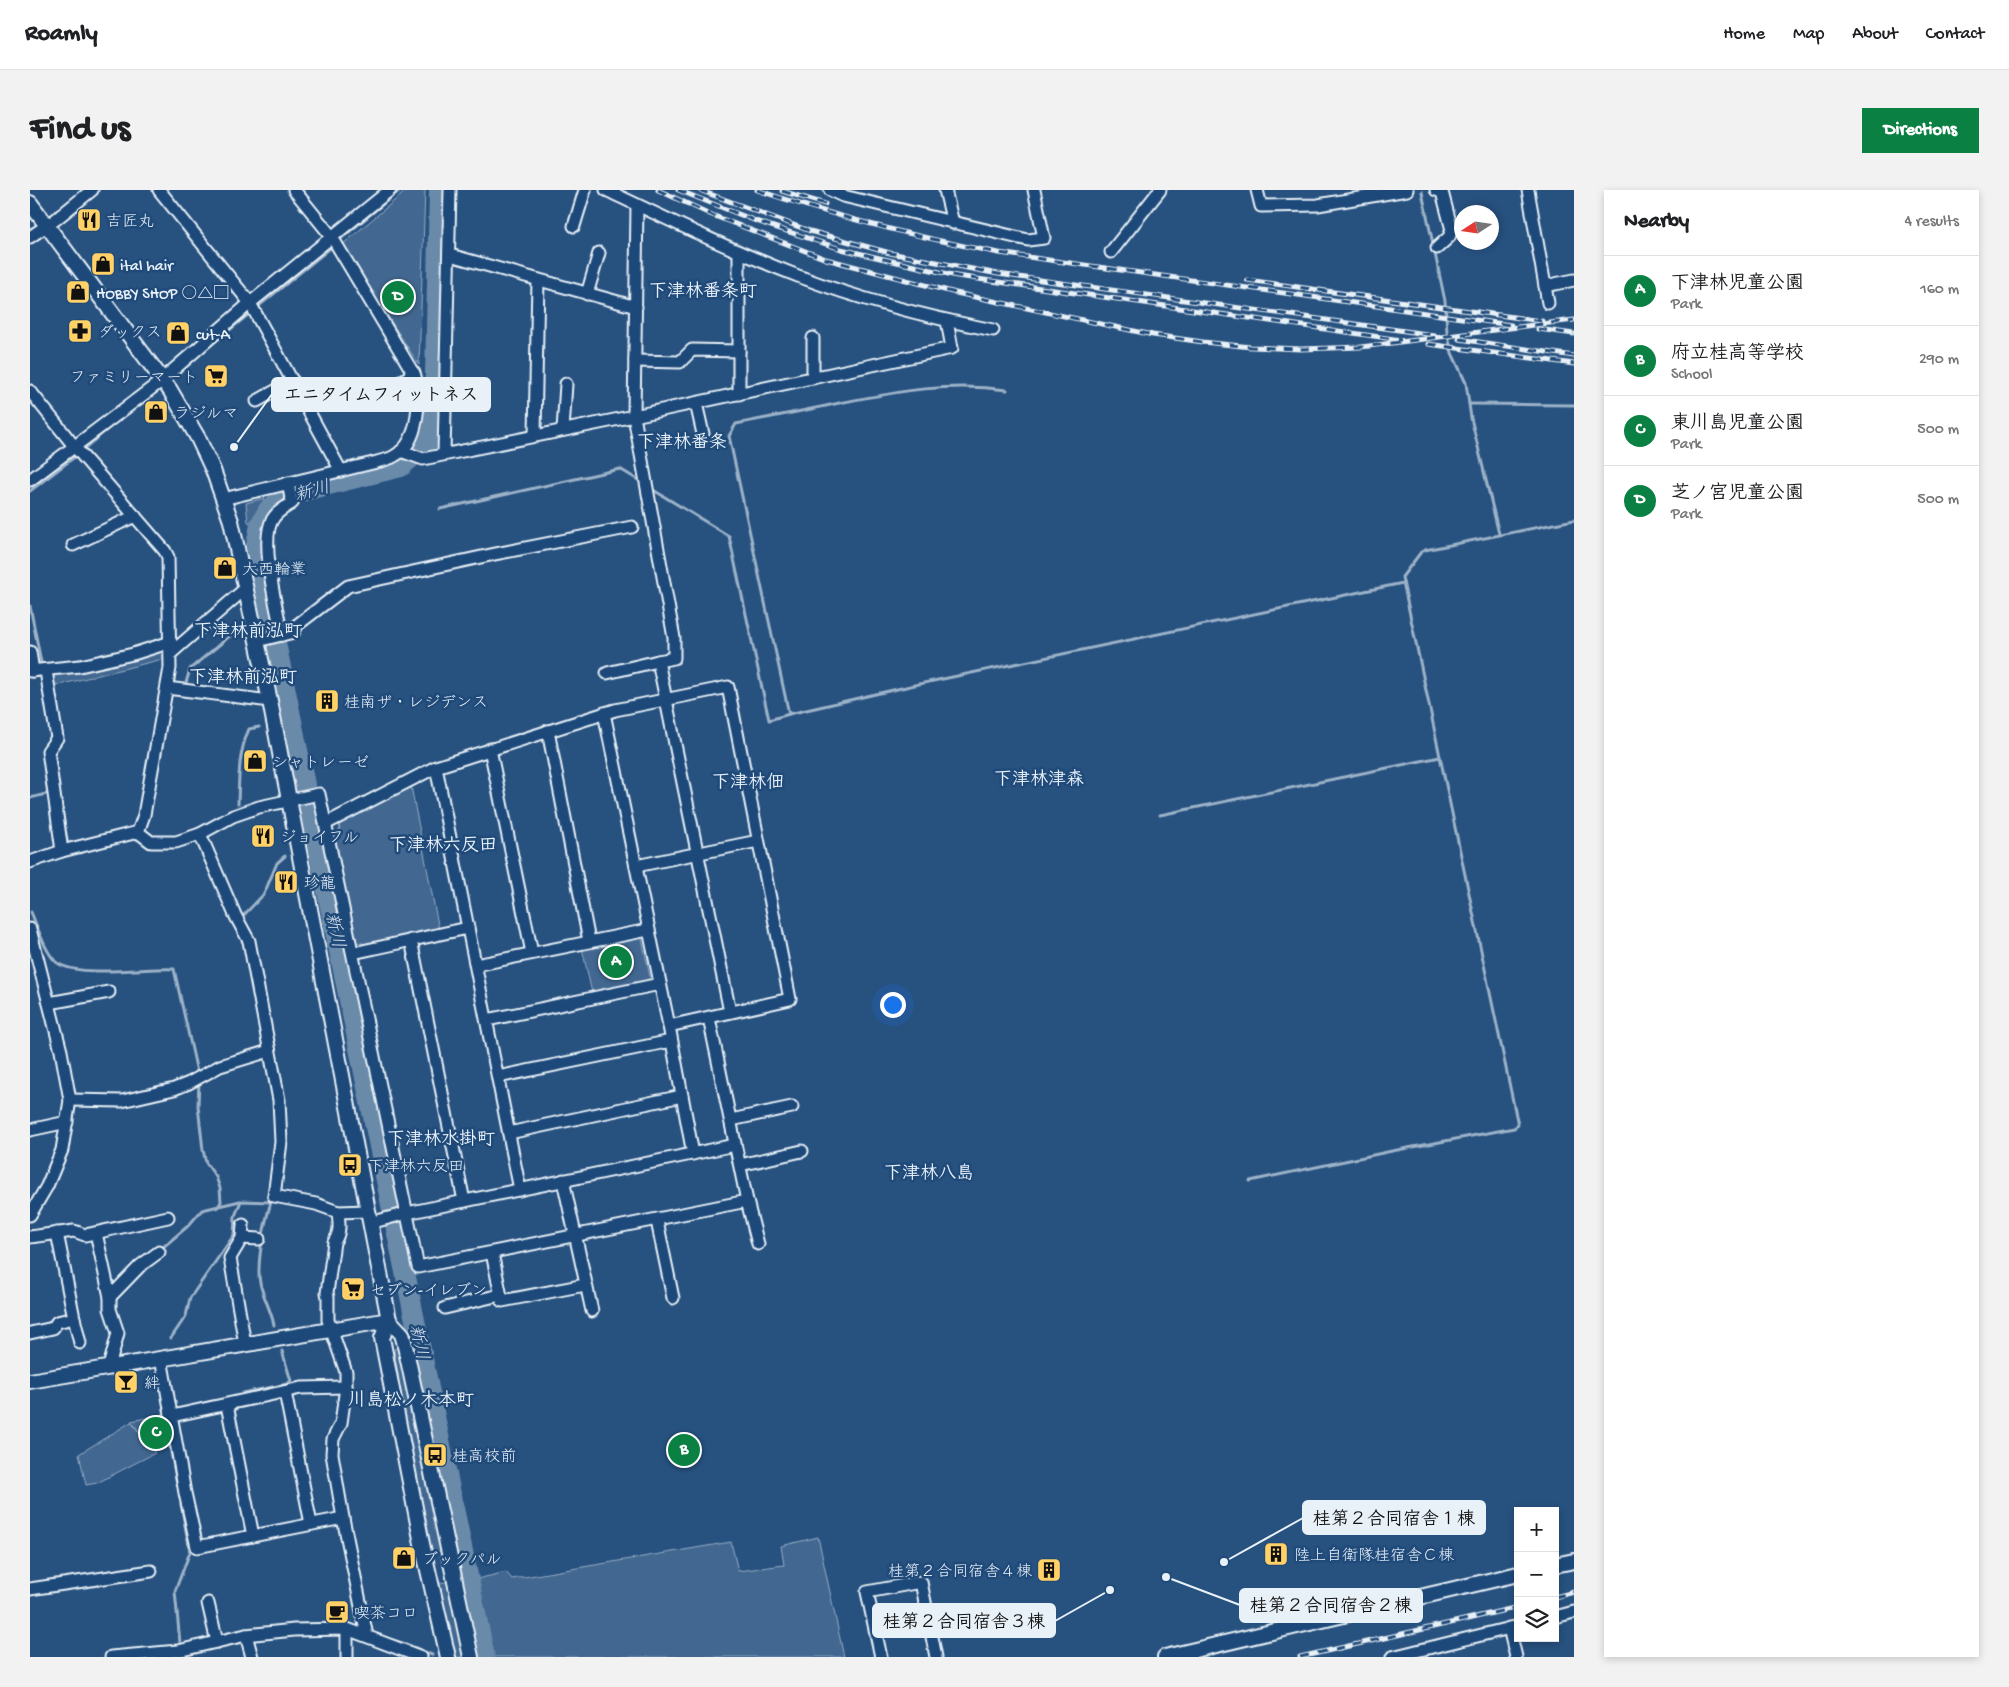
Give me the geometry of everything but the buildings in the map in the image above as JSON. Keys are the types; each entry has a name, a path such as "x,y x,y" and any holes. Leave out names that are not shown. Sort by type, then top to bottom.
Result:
{"street":[{"path":"30,237 56,220 92,190"},
{"path":"159,190 250,303 341,471"},
{"path":"224,499 373,464 395,456 409,439 418,415 418,387 414,373 332,237 294,190"},
{"path":"30,480 78,450 250,303 390,190"},
{"path":"444,454 450,190"},
{"path":"574,226 585,190"},
{"path":"606,190 739,252 798,276 947,321 993,330"},
{"path":"830,190 843,196 867,196 952,223 1028,240 1044,238 1034,190"},
{"path":"945,190 952,223"},
{"path":"1111,252 1160,190"},
{"path":"1257,190 1261,206 1318,205 1407,190"},
{"path":"1436,190 1442,192 1452,230 1449,237 1437,248"},
{"path":"1528,190 1548,303"},
{"path":"30,204 163,379 198,438 224,499 237,543 246,588 270,638"},
{"path":"607,673 674,658 674,638 634,416 638,205"},
{"path":"739,252 739,394"},
{"path":"588,294 599,253"},
{"path":"450,255 636,307"},
{"path":"535,435 538,280"},
{"path":"1545,286 1574,280"},
{"path":"401,451 423,459 952,348 947,321"},
{"path":"813,338 813,378"},
{"path":"635,361 680,362 692,350 739,351"},
{"path":"373,401 414,373"},
{"path":"257,400 293,381"},
{"path":"564,430 566,384"},
{"path":"30,391 78,450 166,551 168,557 171,647 167,688 144,815 138,832"},
{"path":"696,403 703,434"},
{"path":"288,483 292,503 273,517 267,530 271,578 270,701 294,799 389,1320 402,1334 404,1341 471,1657"},
{"path":"73,546 135,516"},
{"path":"270,638 294,632 297,625 348,586 632,527"},
{"path":"38,671 80,666 171,647 246,588"},
{"path":"30,652 38,671 58,738 51,747 62,851"},
{"path":"658,661 730,1012"},
{"path":"327,823 436,766 604,714 728,687 790,999 669,1026"},
{"path":"167,688 270,701"},
{"path":"604,714 669,1026 692,1154"},
{"path":"548,731 590,941"},
{"path":"490,749 532,953"},
{"path":"436,766 520,1190"},
{"path":"138,832 150,842 176,842 200,834 233,816 259,807 320,794 404,1214 418,1267 658,1221 747,1201"},
{"path":"30,862 62,851 138,832"},
{"path":"200,834 235,915 249,941 280,1100 281,1142 274,1196 316,1204 338,1212 388,1218 735,1145"},
{"path":"636,866 758,842"},
{"path":"353,953 468,928"},
{"path":"30,930 49,1003 70,1100 62,1150 56,1167 30,1215"},
{"path":"476,965 648,930"},
{"path":"411,940 464,1201"},
{"path":"487,1020 660,984"},
{"path":"49,1003 109,992"},
{"path":"710,1018 735,1145 758,1244"},
{"path":"498,1077 671,1041"},
{"path":"70,1100 122,1101 174,1089 220,1066 269,1051"},
{"path":"509,1133 682,1096"},
{"path":"731,1120 792,1107"},
{"path":"30,1130 67,1122"},
{"path":"740,1165 802,1151"},
{"path":"563,1180 574,1237 592,1311"},
{"path":"338,1212 340,1224 337,1238 334,1242 326,1293 328,1297 330,1330 341,1353 346,1372 346,1387 341,1423 333,1439 332,1454 367,1636"},
{"path":"30,1237 74,1231 85,1235 168,1217"},
{"path":"658,1221 673,1298"},
{"path":"243,1225 242,1238 230,1258 245,1344"},
{"path":"57,1233 80,1342"},
{"path":"96,1233 110,1297 110,1309 118,1333 109,1367"},
{"path":"242,1238 259,1239"},
{"path":"110,1297 140,1266 159,1252"},
{"path":"492,1253 502,1301 585,1284"},
{"path":"445,1308 500,1296"},
{"path":"30,1333 53,1328 57,1322 74,1318"},
{"path":"30,1381 389,1320"},
{"path":"389,1320 382,1338 428,1568 448,1657"},
{"path":"161,1358 184,1493 196,1547 343,1518"},
{"path":"172,1416 301,1388 346,1387"},
{"path":"285,1392 311,1524"},
{"path":"227,1405 253,1536"},
{"path":"1559,1564 1574,1561"},
{"path":"428,1568 451,1563"},
{"path":"30,1589 151,1571"},
{"path":"1165,1657 1514,1575"},
{"path":"881,1657 867,1592 921,1582 936,1657"},
{"path":"208,1603 217,1642"},
{"path":"1559,1616 1574,1612"},
{"path":"1392,1657 1514,1627"},
{"path":"347,1629 347,1657"},
{"path":"111,1657 203,1651 217,1642 246,1635 294,1630 347,1629 421,1657"},
{"path":"246,1635 252,1657"},
{"path":"1515,1642 1516,1657"}],"shaded area":[{"path":"407,190 425,190 419,365 342,245"},
{"path":"265,498 250,523 248,522 246,503"},
{"path":"166,650 167,658 59,685 52,683 52,675 94,670"},
{"path":"411,786 439,930 363,946 362,942 357,943 335,836 340,829 339,825"},
{"path":"638,937 642,939 650,977 646,982 592,993 582,948"},
{"path":"399,1348 442,1550 435,1554 432,1552 407,1432 394,1349"},
{"path":"167,1414 173,1444 152,1448 131,1421"},
{"path":"131,1422 155,1453 97,1483 86,1485 79,1454"},
{"path":"818,1537 844,1657 489,1657 473,1580 506,1572 512,1579 731,1542 738,1571 784,1565 781,1546"},
{"path":"449,1581 463,1657 453,1657 438,1584"}],"waterway":[{"path":"338,241 400,190"},
{"name":"新川","path":"439,190 434,421 427,444 401,467 308,490 280,499 268,510 260,525 256,545 485,1657"},
{"path":"1422,192 1445,301 1447,332 1452,353 1466,383 1471,418 1499,534"},
{"path":"201,353 334,245"},
{"path":"1007,390 945,387 905,391 736,424 729,436 789,714 919,684 1403,583"},
{"path":"1469,404 1574,405"},
{"path":"81,451 121,418"},
{"path":"30,491 77,455"},
{"path":"440,509 620,469 643,483"},
{"path":"650,488 729,536 769,720 789,714"},
{"path":"1250,1181 1514,1128 1518,1125 1402,577 1421,552 1425,550 1574,520"},
{"path":"30,606 42,667"},
{"path":"186,683 190,669 237,630"},
{"path":"30,677 43,676"},
{"path":"238,804 240,766 245,738 249,729 259,727"},
{"path":"1160,815 1440,757"},
{"path":"30,798 50,793"},
{"path":"60,797 68,846"},
{"path":"241,918 264,894 277,863 285,856"},
{"path":"31,912 48,951 55,961 64,966 78,970 94,971 174,969 199,1081 198,1106 203,1150 206,1163 216,1177 220,1188 221,1202 217,1208"},
{"path":"162,1248 188,1226 202,1210 240,1201"},
{"path":"171,1338 186,1316 190,1298 234,1235 235,1216 241,1201 271,1202"},
{"path":"271,1202 262,1242 259,1275 261,1288 274,1325"},
{"path":"243,1393 287,1384 291,1381 282,1351"},
{"path":"190,1407 212,1401"},
{"path":"164,1414 177,1484"},
{"path":"180,1643 175,1591 190,1552 181,1504"},
{"path":"376,1635 406,1644 432,1655"}],"railway":[{"path":"658,190 712,215 826,259 956,293 1153,335 1251,347 1301,349 1361,347 1574,320"},
{"path":"678,190 756,221 841,249 957,276 1401,340"},
{"path":"699,190 810,231 890,253 998,274 1434,335"},
{"path":"757,190 877,226 999,253 1511,325"},
{"path":"782,191 825,204"},
{"path":"1247,280 1542,321"},
{"path":"1538,329 1574,334"},
{"path":"1459,339 1574,356"},
{"path":"1428,344 1574,364"},
{"path":"1559,1596 1574,1592"},
{"path":"1300,1657 1514,1608"}],"place":[{"name":"吉匠丸","path":"89,220"},
{"name":"ital hair","path":"103,264"},
{"name":"HOBBY SHOP ○△□","path":"78,292"},
{"name":"芝ノ宮児童公園","path":"398,297"},
{"name":"ダックス","path":"80,331"},
{"name":"cut-A","path":"178,333"},
{"name":"ファミリーマート","path":"216,376"},
{"name":"ラジルマ","path":"156,412"},
{"name":"エニタイムフィットネス","path":"234,447"},
{"name":"大西輪業","path":"225,568"},
{"name":"桂南ザ・レジデンス","path":"327,701"},
{"name":"シャトレーゼ","path":"255,761"},
{"name":"ジョイフル","path":"263,836"},
{"name":"珍龍","path":"286,882"},
{"name":"下津林児童公園","path":"616,962"},
{"name":"下津林六反田","path":"350,1165"},
{"name":"セブン-イレブン","path":"353,1289"},
{"name":"絆","path":"126,1382"},
{"name":"東川島児童公園","path":"156,1433"},
{"name":"府立桂高等学校","path":"684,1450"},
{"name":"桂高校前","path":"435,1455"},
{"name":"陸上自衛隊桂宿舎Ｃ棟","path":"1276,1554"},
{"name":"ブックパル","path":"404,1558"},
{"name":"桂第２合同宿舎１棟","path":"1224,1562"},
{"name":"桂第２合同宿舎４棟","path":"1049,1570"},
{"name":"桂第２合同宿舎２棟","path":"1166,1577"},
{"name":"桂第２合同宿舎３棟","path":"1110,1590"},
{"name":"喫茶コロ","path":"337,1612"}],"district":[{"name":"下津林番条町","path":"703,290"},
{"name":"下津林番条","path":"682,441"},
{"name":"下津林前泓町","path":"248,630"},
{"name":"下津林前泓町","path":"243,676"},
{"name":"下津林津森","path":"1039,778"},
{"name":"下津林佃","path":"748,781"},
{"name":"下津林六反田","path":"443,844"},
{"name":"下津林水掛町","path":"441,1138"},
{"name":"下津林八島","path":"929,1172"},
{"name":"川島松ノ木本町","path":"411,1399"}]}
